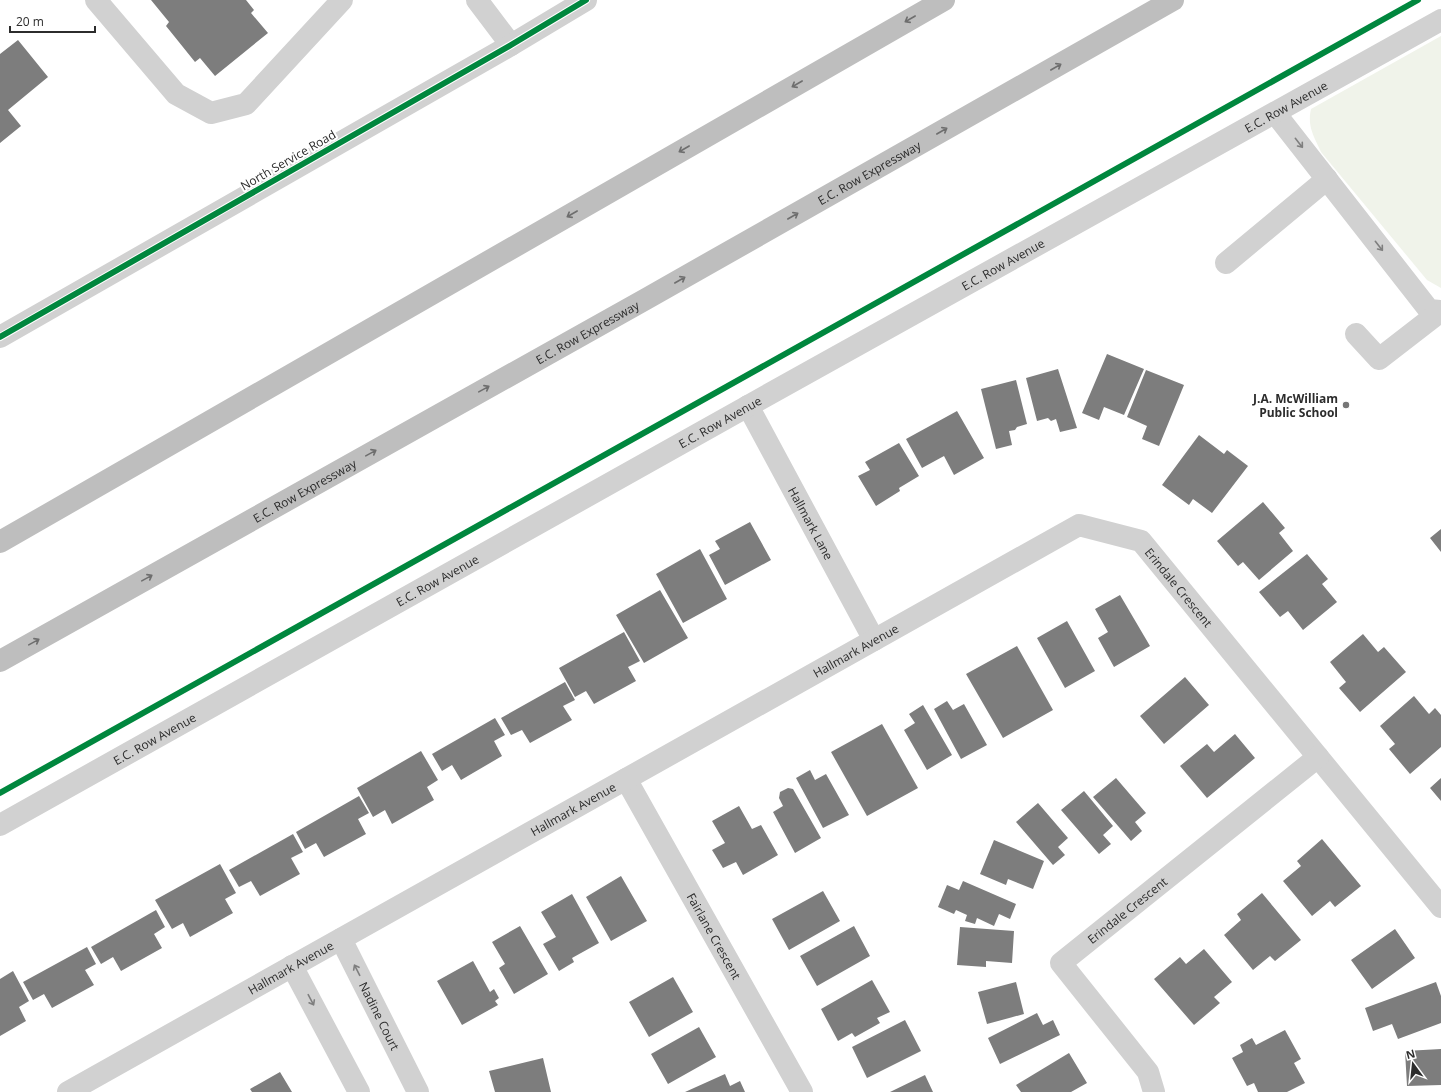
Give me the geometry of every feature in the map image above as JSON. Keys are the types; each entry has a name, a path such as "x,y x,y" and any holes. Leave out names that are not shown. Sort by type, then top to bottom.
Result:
{"highway":[{"path":"0,542 944,0"},
{"name":"E.C. Row Expressway","path":"0,661 653,295 1174,0"}],"street":[{"path":"96,0 176,94 211,113 246,104 342,0"},
{"path":"477,0 510,45"},
{"name":"North Service Road","path":"0,337 586,0"},
{"name":"E.C. Row Avenue","path":"0,825 1441,20"},
{"path":"1275,112 1429,310 1441,311"},
{"path":"1226,263 1327,179"},
{"path":"1356,334 1379,360 1441,311"},
{"name":"Hallmark Lane","path":"748,406 874,640"},
{"name":"Hallmark Avenue","path":"68,1092 1079,525"},
{"name":"Erindale Crescent","path":"1079,525 1141,541 1441,907"},
{"name":"Erindale Crescent","path":"1154,1092 1148,1072 1061,963 1318,757"},
{"name":"Fairlane Crescent","path":"626,779 802,1092"},
{"name":"Nadine Court","path":"341,939 418,1092"},
{"path":"292,966 359,1092"}],"shaded area":[{"path":"1441,36 1441,288 1427,280 1321,152 1312,131 1310,115 1311,109"}],"building":[{"path":"151,0 246,0 254,10 251,13 268,33 215,76 200,58 195,62 166,26 169,22"},
{"path":"18,40 48,77 8,110 21,126 0,143 0,54"},
{"path":"1107,354 1144,369 1124,415 1104,407 1099,420 1082,413"},
{"path":"1058,369 1077,428 1060,432 1056,419 1051,421 1048,418 1037,421 1026,378"},
{"path":"1146,370 1184,385 1159,446 1142,439 1147,426 1127,417"},
{"path":"1016,380 1027,424 1017,427 1015,430 1009,431 1012,445 996,449 981,389"},
{"path":"957,411 984,458 954,475 944,456 922,468 906,439"},
{"path":"1199,435 1224,454 1227,450 1248,466 1212,513 1193,499 1189,505 1162,485"},
{"path":"899,443 919,476 899,488 900,491 876,506 858,476 870,470 865,462"},
{"path":"1263,502 1285,528 1279,533 1293,551 1259,580 1243,562 1238,566 1217,541"},
{"path":"750,522 771,560 725,585 709,555 720,549 715,541"},
{"path":"1441,529 1441,552 1430,538"},
{"path":"700,549 727,599 683,623 656,574"},
{"path":"1307,554 1328,579 1322,584 1337,602 1303,630 1288,611 1280,617 1259,592"},
{"path":"660,590 688,638 644,663 616,615"},
{"path":"1120,595 1150,646 1114,667 1098,638 1108,632 1095,609"},
{"path":"1067,621 1095,671 1065,688 1037,638"},
{"path":"624,632 640,661 628,667 636,681 594,704 586,691 575,697 559,668"},
{"path":"1363,634 1378,652 1384,647 1406,672 1360,712 1339,688 1346,682 1330,662"},
{"path":"1017,646 1053,710 1003,738 966,674"},
{"path":"1185,677 1209,705 1164,744 1140,716"},
{"path":"565,682 575,700 563,706 572,720 530,743 522,730 511,735 501,718"},
{"path":"1414,696 1429,714 1435,708 1441,715 1441,747 1410,774 1389,749 1395,744 1380,726"},
{"path":"947,701 953,710 964,704 987,745 961,759 934,709"},
{"path":"923,705 952,755 927,770 904,730 915,723 909,714"},
{"path":"495,718 505,735 494,741 502,756 461,780 452,765 442,771 432,754"},
{"path":"882,724 918,788 867,816 831,752"},
{"path":"1235,734 1255,758 1207,798 1180,766 1207,744 1214,752"},
{"path":"421,751 438,780 427,787 434,800 392,824 385,810 373,817 357,788"},
{"path":"810,770 815,780 826,774 849,815 823,828 796,778"},
{"path":"1116,778 1146,813 1135,822 1142,831 1131,841 1093,797"},
{"path":"1441,778 1441,801 1430,788"},
{"path":"788,788 793,789 821,838 795,853 773,812 783,806 779,798 780,792"},
{"path":"1084,791 1113,826 1103,835 1111,844 1099,854 1061,810"},
{"path":"359,796 369,813 358,819 366,834 324,857 316,843 305,849 296,832"},
{"path":"1038,803 1068,838 1058,847 1065,855 1053,865 1016,822"},
{"path":"739,806 752,829 761,825 778,855 743,875 736,862 723,868 712,850 725,843 712,821"},
{"path":"293,834 303,852 291,858 300,874 260,896 251,881 239,887 229,870"},
{"path":"1322,839 1361,886 1335,907 1330,901 1312,916 1283,881 1301,866 1297,861"},
{"path":"994,840 1044,861 1033,889 1008,879 1006,885 980,874"},
{"path":"220,864 236,893 225,899 233,913 190,937 183,923 172,929 155,900"},
{"path":"621,876 647,921 611,941 586,897"},
{"path":"963,881 1016,904 1010,919 999,914 994,926 977,918 975,924 965,921 967,915 956,910 954,914 938,907 947,885 959,890"},
{"path":"823,891 840,921 789,950 772,919"},
{"path":"1262,893 1301,940 1275,961 1270,956 1253,970 1224,935 1241,920 1237,914"},
{"path":"572,894 599,943 572,958 574,962 559,971 543,944 556,937 541,912"},
{"path":"156,910 165,927 154,934 162,948 121,971 113,957 101,964 91,947"},
{"path":"520,926 548,974 514,994 499,968 505,964 492,942"},
{"path":"854,926 870,956 817,986 800,956"},
{"path":"960,927 1014,931 1012,963 986,961 986,967 957,965"},
{"path":"1395,929 1415,958 1372,989 1351,960"},
{"path":"87,947 96,964 85,970 94,985 52,1008 44,994 33,1000 23,982"},
{"path":"1204,949 1232,982 1214,997 1220,1003 1194,1025 1154,979 1180,957 1186,964"},
{"path":"473,961 490,992 494,989 499,998 495,1001 498,1005 462,1025 437,981"},
{"path":"13,971 29,1001 19,1007 26,1021 0,1036 0,979"},
{"path":"673,977 693,1012 649,1037 629,1002"},
{"path":"872,980 890,1012 877,1018 880,1023 855,1037 852,1033 838,1041 821,1009"},
{"path":"1016,982 1024,1014 987,1024 978,992"},
{"path":"1436,982 1441,996 1441,1023 1398,1039 1392,1024 1373,1031 1365,1008"},
{"path":"1037,1013 1043,1025 1053,1020 1060,1035 1000,1064 988,1038"},
{"path":"905,1020 921,1051 867,1078 852,1047"},
{"path":"699,1027 716,1057 668,1084 651,1054"},
{"path":"1285,1030 1301,1059 1294,1063 1305,1083 1287,1092 1258,1092 1254,1083 1247,1086 1232,1058 1243,1052 1240,1045 1252,1038 1256,1045"},
{"path":"1441,1049 1441,1085 1407,1086 1405,1051"},
{"path":"1069,1053 1087,1083 1071,1092 1021,1092 1016,1085"},
{"path":"543,1058 551,1092 495,1092 489,1071"},
{"path":"280,1072 292,1092 252,1092 250,1089"},
{"path":"725,1074 730,1086 740,1081 745,1092 685,1092"},
{"path":"925,1075 933,1092 890,1092"}],"cycle path":[{"path":"0,337 511,45 586,0"},
{"path":"0,793 1418,0"}],"place":[{"name":"J.A. McWilliam Public School","path":"1346,405"}]}
